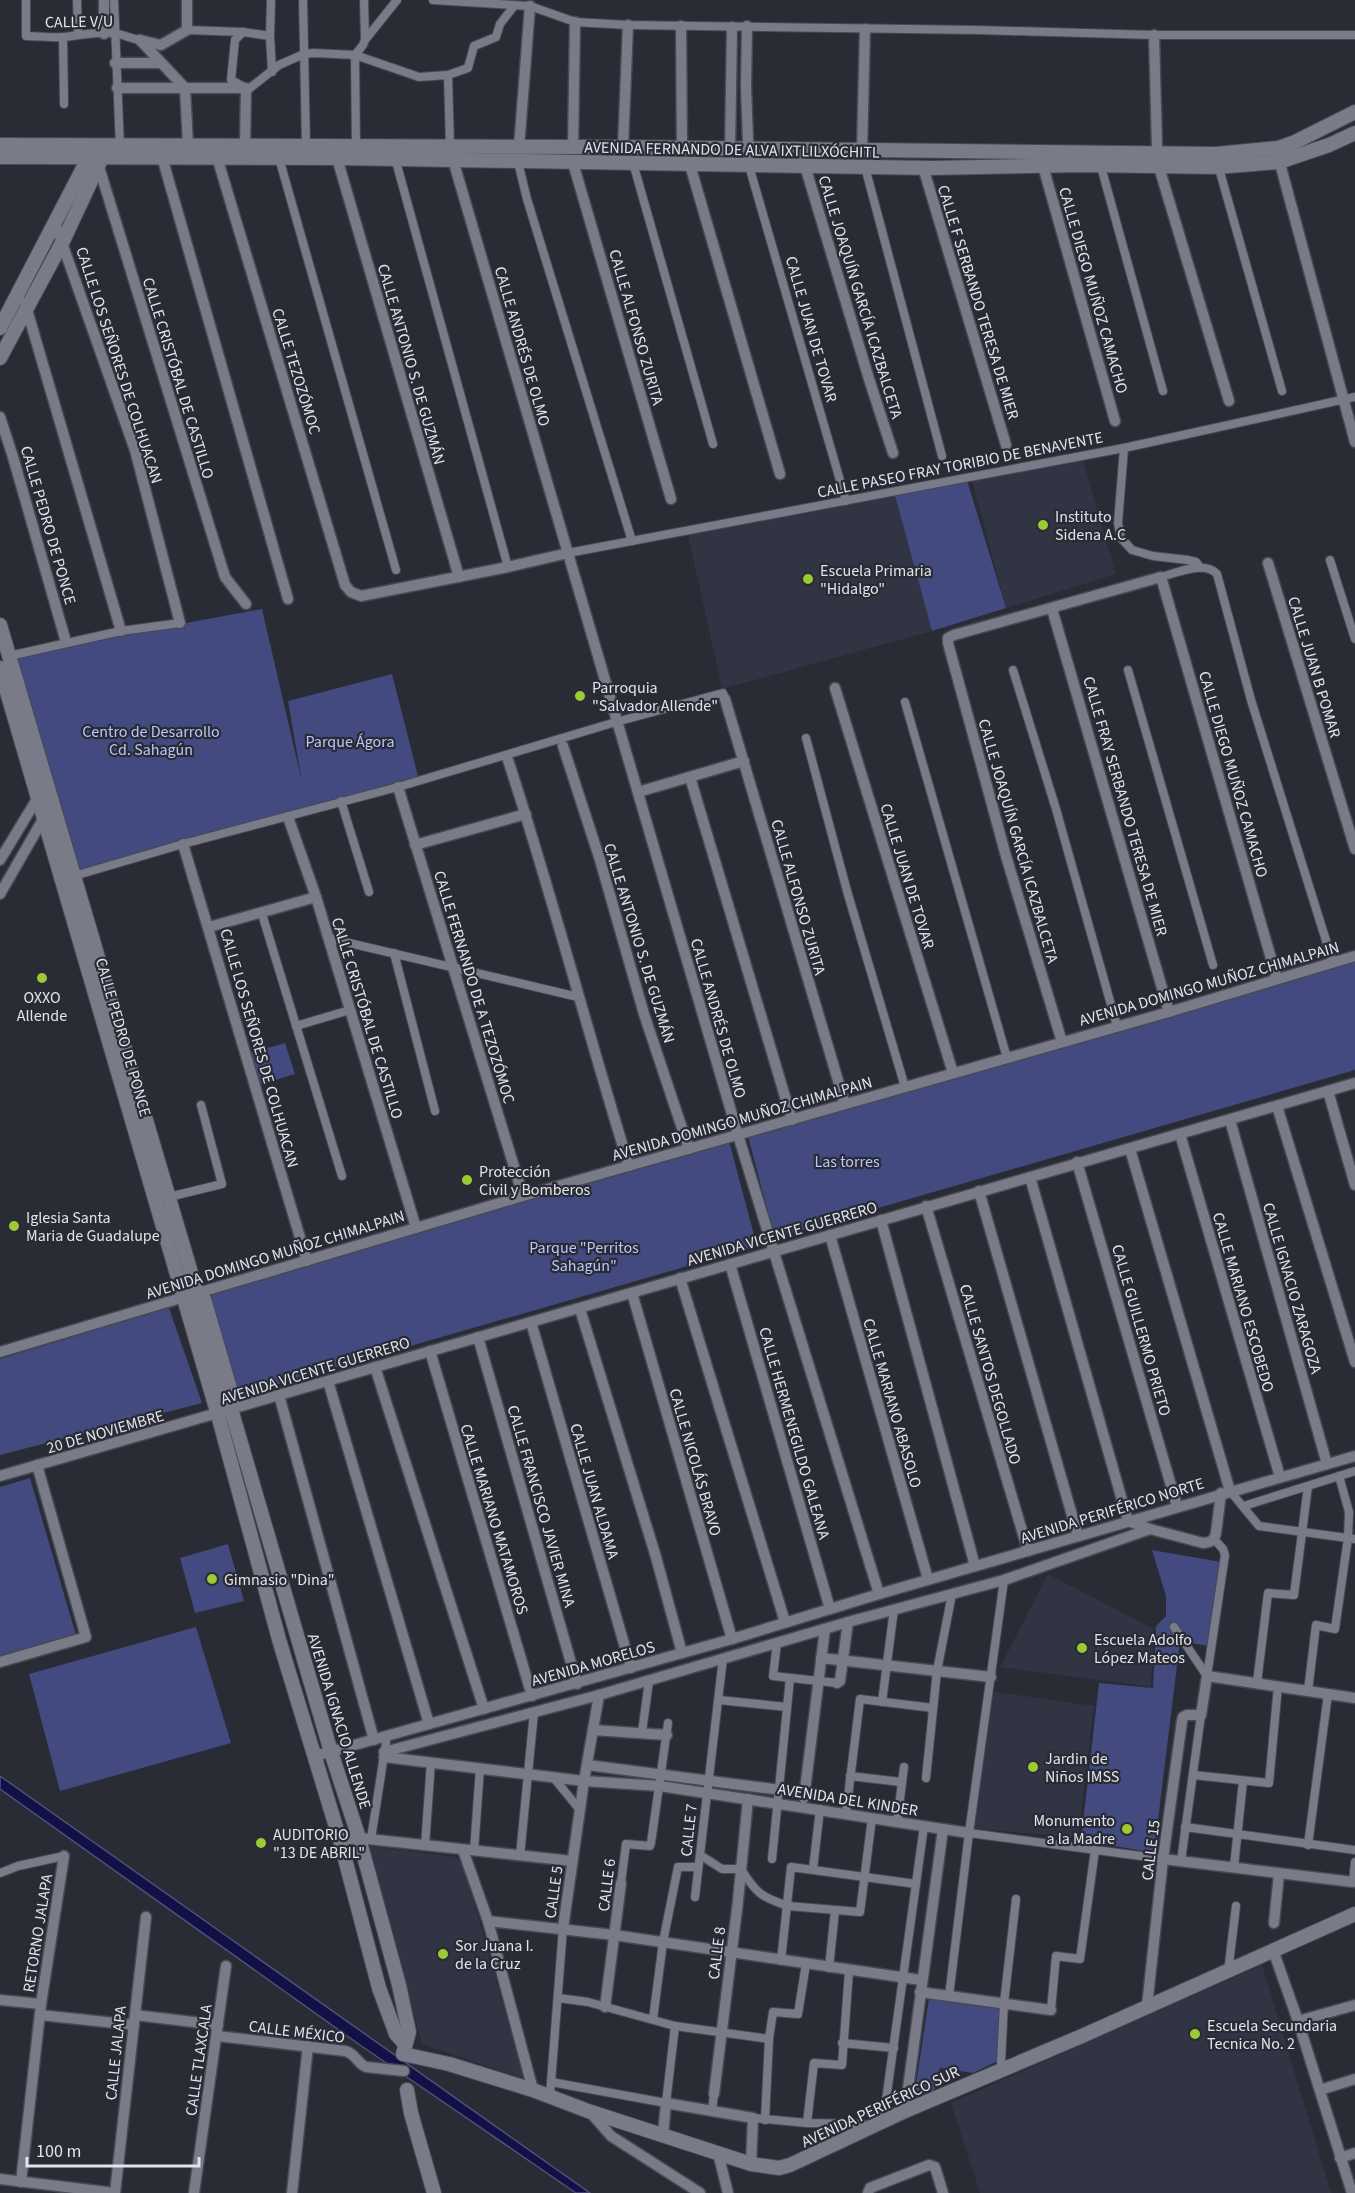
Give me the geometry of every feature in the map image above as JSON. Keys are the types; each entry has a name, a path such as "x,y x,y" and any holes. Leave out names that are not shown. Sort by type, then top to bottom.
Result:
{"street":[{"name":"CALLE V/U","path":"26,0 26,36 63,37 78,34 110,34 161,45 187,30"},
{"path":"77,0 78,34"},
{"path":"0,358 63,241 105,154 117,88 104,0"},
{"path":"110,34 114,0"},
{"path":"187,0 187,30 243,32 270,36"},
{"path":"271,0 272,72"},
{"path":"303,0 306,146"},
{"path":"364,0 365,40"},
{"path":"356,146 355,55 397,0"},
{"path":"433,0 530,6 575,22 628,25 1154,35 1355,35"},
{"path":"117,88 250,88 279,65 304,54 355,55 419,77 448,75 468,68 474,46 496,37 500,24 514,6"},
{"path":"519,147 530,6"},
{"path":"573,148 575,22"},
{"path":"623,147 628,25"},
{"path":"681,26 682,149"},
{"path":"747,26 749,166"},
{"path":"730,150 732,27"},
{"path":"862,150 865,29"},
{"path":"243,32 235,40 231,80 246,88"},
{"path":"1154,35 1158,160 1229,401"},
{"path":"63,37 64,104"},
{"path":"140,40 159,63 185,88 188,145"},
{"path":"115,63 159,63"},
{"path":"448,75 452,154"},
{"path":"245,145 246,88"},
{"name":"AVENIDA FERNANDO DE ALVA IXTLILXÓCHITL","path":"1278,155 1294,142 1355,112"},
{"name":"AVENIDA FERNANDO DE ALVA IXTLILXÓCHITL","path":"452,154 519,147 623,147 862,150 1217,161 1278,155 1329,145 1355,133"},
{"name":"AVENIDA FERNANDO DE ALVA IXTLILXÓCHITL","path":"0,145 162,157 337,158 394,153 452,154 518,162 749,166 1043,166 1099,159"},
{"name":"AVENIDA FERNANDO DE ALVA IXTLILXÓCHITL","path":"0,157 105,154 142,145 356,146 394,153"},
{"name":"CALLE JOAQUÍN GARCÍA ICAZBALCETA","path":"804,150 806,166 893,453"},
{"path":"394,153 508,567"},
{"path":"0,328 56,223 105,154"},
{"name":"CALLE CRISTÓBAL DE CASTILLO","path":"105,154 225,577 246,604"},
{"name":"CALLE ANDRÉS DE OLMO","path":"452,154 616,722 773,1252"},
{"path":"1278,155 1355,442"},
{"path":"162,157 288,599"},
{"name":"CALLE TEZOZÓMOC","path":"217,157 345,585 351,592 361,596 459,578"},
{"path":"279,158 396,570"},
{"name":"CALLE ANTONIO S. DE GUZMÁN","path":"337,158 459,578"},
{"path":"1099,159 1164,391"},
{"path":"1217,161 1282,391"},
{"path":"518,162 527,199 632,541"},
{"name":"CALLE ALFONSO ZURITA","path":"573,163 671,499"},
{"path":"633,164 713,444"},
{"path":"690,165 780,474"},
{"name":"CALLE JUAN DE TOVAR","path":"749,166 846,501"},
{"name":"CALLE DIEGO MUÑOZ CAMACHO","path":"1043,166 1115,421"},
{"name":"CALLE JOAQUÍN GARCÍA ICAZBALCETA","path":"865,167 942,456"},
{"name":"CALLE F SERBANDO TERESA DE MIER","path":"923,167 1006,445"},
{"name":"CALLE LOS SEÑORES DE COLHUACAN","path":"56,223 135,450 180,623"},
{"path":"20,289 28,309 121,631"},
{"name":"CALLE PASEO FRAY TORIBIO DE BENAVENTE","path":"568,553 1124,448 1355,396"},
{"name":"CALLE PEDRO DE PONCE","path":"0,417 66,642"},
{"path":"1124,448 1119,523 1121,538 1132,550 1153,556 1188,560 1196,562 1200,567"},
{"path":"459,578 568,553"},
{"path":"1330,560 1355,639"},
{"name":"CALLE JUAN B POMAR","path":"1268,563 1355,849"},
{"path":"1052,609 1200,567 1213,570 1217,574 1251,700 1333,963"},
{"name":"CALLE DIEGO MUÑOZ CAMACHO","path":"1161,577 1276,980"},
{"name":"CALLE JOAQUÍN GARCÍA ICAZBALCETA","path":"1052,609 948,638 1006,856 1062,1042"},
{"name":"CALLE FRAY SERBANDO TERESA DE MIER","path":"1052,609 1170,1012"},
{"path":"9,656 121,631 180,623"},
{"name":"CALLE PEDRO DE PONCE","path":"0,625 197,1293 204,1299 231,1392 231,1409"},
{"name":"CALLE PEDRO DE PONCE","path":"0,668 42,819 218,1415"},
{"path":"1013,670 1056,809 1117,1026"},
{"path":"1128,670 1213,965"},
{"name":"CALLE JUAN DE TOVAR","path":"835,688 953,1073"},
{"path":"74,876 183,844 507,757 616,722 723,693 725,699"},
{"name":"CALLE ALFONSO ZURITA","path":"725,699 845,1104"},
{"path":"905,702 1007,1058"},
{"path":"806,738 847,891 904,1087"},
{"name":"CALLE ANTONIO S. DE GUZMÁN","path":"563,746 600,860 644,1014 689,1149"},
{"path":"507,757 526,814 629,1166"},
{"path":"638,792 744,761"},
{"path":"690,777 792,1120"},
{"path":"0,860 47,784"},
{"name":"CALLE FERNANDO DE A TEZOZÓMOC","path":"398,787 523,1196"},
{"path":"340,801 369,892"},
{"path":"0,894 52,804"},
{"path":"415,845 526,814"},
{"name":"CALLE CRISTÓBAL DE CASTILLO","path":"288,817 316,897 416,1228"},
{"name":"CALLE LOS SEÑORES DE COLHUACAN","path":"183,844 307,1261"},
{"path":"209,927 316,897"},
{"path":"262,914 342,1176"},
{"path":"328,938 578,998"},
{"path":"394,953 435,1111"},
{"name":"AVENIDA DOMINGO MUÑOZ CHIMALPAIN","path":"0,1352 523,1196 1170,1012 1355,956"},
{"path":"296,1026 350,1010"},
{"name":"AVENIDA VICENTE GUERRERO","path":"218,1415 231,1409 580,1309 926,1206 1355,1083"},
{"path":"1328,1091 1355,1185"},
{"path":"169,1197 222,1184 201,1105"},
{"path":"1276,1106 1355,1362"},
{"name":"CALLE IGNACIO ZARAGOZA","path":"1230,1120 1327,1464"},
{"name":"CALLE MARIANO ESCOBEDO","path":"1180,1134 1280,1477"},
{"path":"1030,1177 1128,1521 1203,1543 1211,1542 1215,1539 1225,1492 1130,1149"},
{"name":"CALLE GUILLERMO PRIETO","path":"1077,1162 1178,1506"},
{"path":"979,1191 1078,1536"},
{"name":"CALLE SANTOS DEGOLLADO","path":"926,1206 1028,1551"},
{"path":"881,1220 975,1566"},
{"name":"CALLE MARIANO ABASOLO","path":"830,1235 928,1580"},
{"name":"CALLE HERMENEGILDO GALEANA","path":"773,1252 879,1594"},
{"name":"CALLE HERMENEGILDO GALEANA","path":"730,1264 830,1609"},
{"path":"680,1278 785,1622"},
{"name":"CALLE NICOLÁS BRAVO","path":"632,1293 732,1639"},
{"path":"580,1309 656,1557 682,1653"},
{"name":"CALLE JUAN ALDAMA","path":"531,1322 631,1668"},
{"name":"CALLE FRANCISCO JAVIER MINA","path":"478,1337 577,1684"},
{"name":"CALLE MARIANO MATAMOROS","path":"430,1351 532,1696"},
{"path":"375,1367 484,1709"},
{"path":"328,1382 429,1724"},
{"path":"279,1395 374,1740"},
{"name":"AVENIDA IGNACIO ALLENDE","path":"231,1409 331,1752 365,1838 409,2032 404,2049"},
{"name":"AVENIDA IGNACIO ALLENDE","path":"218,1415 280,1643 340,1840 379,1988 404,2049"},
{"name":"20 DE NOVIEMBRE","path":"0,1476 218,1415"},
{"name":"AVENIDA PERIFÉRICO NORTE","path":"879,1594 1355,1456"},
{"path":"0,1662 86,1636 37,1465"},
{"path":"1244,1506 1355,1471"},
{"path":"1308,1691 1316,1625 1335,1629 1352,1539 1350,1512 1339,1476"},
{"path":"1257,1683 1268,1593 1294,1595 1308,1486"},
{"path":"1225,1492 1244,1506 1259,1526 1352,1539"},
{"path":"882,1702 894,1609 1004,1580 1150,1529"},
{"path":"1181,1861 1225,1555 1215,1539"},
{"path":"949,1996 1004,1580"},
{"name":"AVENIDA MORELOS","path":"315,1756 577,1684 879,1594"},
{"path":"926,1778 937,1671 952,1594"},
{"name":"AVENIDA MORELOS","path":"384,1754 649,1681 894,1609"},
{"path":"777,1643 773,1676 837,1683 840,1681 848,1622"},
{"path":"1174,1627 1207,1676 1355,1698"},
{"path":"802,1807 825,1629"},
{"name":"CALLE 7","path":"653,2019 663,1942 678,1867 698,1867 723,1658"},
{"path":"821,1658 991,1677"},
{"path":"772,1859 789,1678"},
{"path":"642,1732 649,1681"},
{"path":"1193,1775 1269,1783 1278,1686"},
{"path":"1308,1845 1328,1694"},
{"name":"CALLE 5","path":"551,2089 563,1928 599,1695"},
{"path":"846,1813 860,1699 933,1708"},
{"path":"719,1700 787,1707"},
{"path":"520,1856 534,1712"},
{"name":"CALLE 15","path":"1147,2006 1163,1859 1182,1721 1187,1715 1202,1715"},
{"name":"CALLE 6","path":"605,2007 626,1844 650,1846 668,1723"},
{"path":"593,1730 667,1735"},
{"path":"365,1838 387,1736"},
{"name":"AVENIDA DEL KINDER","path":"384,1754 584,1781 660,1786 969,1833 1163,1859"},
{"path":"425,1846 430,1762"},
{"path":"587,1765 804,1793"},
{"path":"897,1822 904,1767"},
{"path":"480,1768 469,1850 533,2090"},
{"path":"850,1776 901,1782"},
{"path":"553,1777 580,1810"},
{"path":"1234,1867 1243,1782"},
{"name":"CALLE 8","path":"712,2111 748,1799"},
{"path":"813,1869 820,1809"},
{"path":"700,1855 722,1869 741,1869 754,1891 788,1906 860,1912 872,1818"},
{"path":"883,2122 924,1826"},
{"path":"1185,1827 1355,1850"},
{"path":"905,2111 920,1986 943,1829"},
{"path":"340,1840 365,1838 572,1861"},
{"path":"488,1921 614,1935 903,1978 949,1996 1051,2010 1056,1956 1080,1959 1095,1850"},
{"path":"0,1873 18,1866 64,1856"},
{"name":"RETORNO JALAPA","path":"21,2182 41,2009 64,1856"},
{"path":"1163,1859 1353,1882 1355,1862"},
{"path":"695,1898 698,1867"},
{"path":"781,1960 791,1867 916,1884"},
{"path":"1274,1923 1280,1873"},
{"path":"1001,2062 1004,2003 1016,1899"},
{"path":"1229,1964 1236,1906"},
{"path":"829,1968 835,1910"},
{"name":"AVENIDA PERIFÉRICO SUR","path":"404,2049 533,2090 551,2089 588,2111 751,2164 779,2168 1355,1914"},
{"name":"CALLE JALAPA","path":"115,2193 146,1917"},
{"path":"1273,1950 1298,2021 1352,2193"},
{"path":"765,2120 769,2039 773,2012 798,2014 806,1964"},
{"name":"CALLE TLAXCALA","path":"194,2193 225,1966"},
{"path":"807,2123 814,2063 842,2065 849,1971"},
{"path":"558,1998 588,2002 675,2026 769,2039"},
{"path":"0,2000 41,2009"},
{"path":"1298,2021 1355,2005"},
{"name":"RETORNO JALAPA","path":"41,2009 217,2030"},
{"path":"663,2135 675,2026"},
{"name":"CALLE MÉXICO","path":"217,2030 350,2052 366,2067 404,2071"},
{"path":"843,2043 894,2048"},
{"path":"292,2193 308,2046"},
{"path":"404,2049 411,2113 434,2193"},
{"path":"1320,2091 1355,2079"},
{"path":"551,2089 666,2103 765,2120 863,2124 868,2129"},
{"path":"588,2111 611,2136 700,2193"},
{"path":"751,2164 753,2118"},
{"path":"718,2153 728,2193"},
{"path":"1340,2158 1355,2153"},
{"path":"868,2193 870,2188 929,2165 935,2167 943,2193"},
{"path":"0,2179 21,2182 41,2189 115,2193"}],"shaded area":[{"name":"Instituto Sidena A.C","path":"1082,457 1116,574 1006,608 971,477"},
{"name":"Escuela Primaria \"Hidalgo\"","path":"894,492 932,631 722,689 686,526"},
{"name":"Escuela Adolfo López Mateos","path":"1048,1574 1154,1629 1151,1687 1000,1667"},
{"name":"Jardin de Niños IMSS","path":"989,1691 1094,1706 1078,1838 970,1828"},
{"path":"0,1776 590,2193 576,2193 360,2045 0,1789"},
{"name":"Sor Juana I. de la Cruz","path":"369,1846 456,1857 463,1864 524,2079 422,2044"},
{"name":"Escuela Secundaria Tecnica No. 2","path":"1262,1965 1331,2193 980,2193 951,2103"}],"green space":[{"path":"966,477 1006,608 932,631 894,492"},
{"name":"Centro de Desarrollo Cd. Sahagún","path":"262,609 302,782 288,701 392,674 418,776 310,809 73,874 9,656"},
{"name":"Las torres","path":"1355,961 1355,1070 775,1238 747,1133"},
{"path":"285,1043 295,1074 256,1086 247,1054"},
{"name":"Parque \"Perritos Sahagún\"","path":"729,1141 757,1246 234,1397 205,1293"},
{"path":"169,1308 202,1403 0,1455 0,1359"},
{"path":"30,1478 76,1635 0,1656 0,1487"},
{"name":"Gimnasio \"Dina\"","path":"228,1544 244,1601 195,1613 180,1558"},
{"path":"1152,1550 1221,1562 1208,1646 1180,1641 1154,1853 1081,1840 1099,1683 1153,1688 1156,1626 1166,1616 1166,1596"},
{"path":"196,1627 231,1743 60,1791 29,1674"},
{"path":"929,1998 1000,2007 998,2061 973,2073 940,2068 934,2090 914,2098"}],"place":[{"name":"Instituto Sidena A.C","path":"1043,525"},
{"name":"Escuela Primaria \"Hidalgo\"","path":"808,579"},
{"name":"Parroquia \"Salvador Allende\"","path":"580,696"},
{"name":"OXXO Allende","path":"42,978"},
{"name":"Protección Civil y Bomberos","path":"467,1180"},
{"name":"Iglesia Santa Maria de Guadalupe","path":"14,1226"},
{"name":"Gimnasio \"Dina\"","path":"212,1579"},
{"name":"Escuela Adolfo López Mateos","path":"1082,1648"},
{"name":"Jardin de Niños IMSS","path":"1033,1767"},
{"name":"Monumento a la Madre","path":"1127,1829"},
{"name":"AUDITORIO \"13 DE ABRIL\"","path":"261,1843"},
{"name":"Sor Juana I. de la Cruz","path":"443,1954"},
{"name":"Escuela Secundaria Tecnica No. 2","path":"1195,2034"}],"park label":[{"name":"Parque Ágora","path":"350,741"}]}
